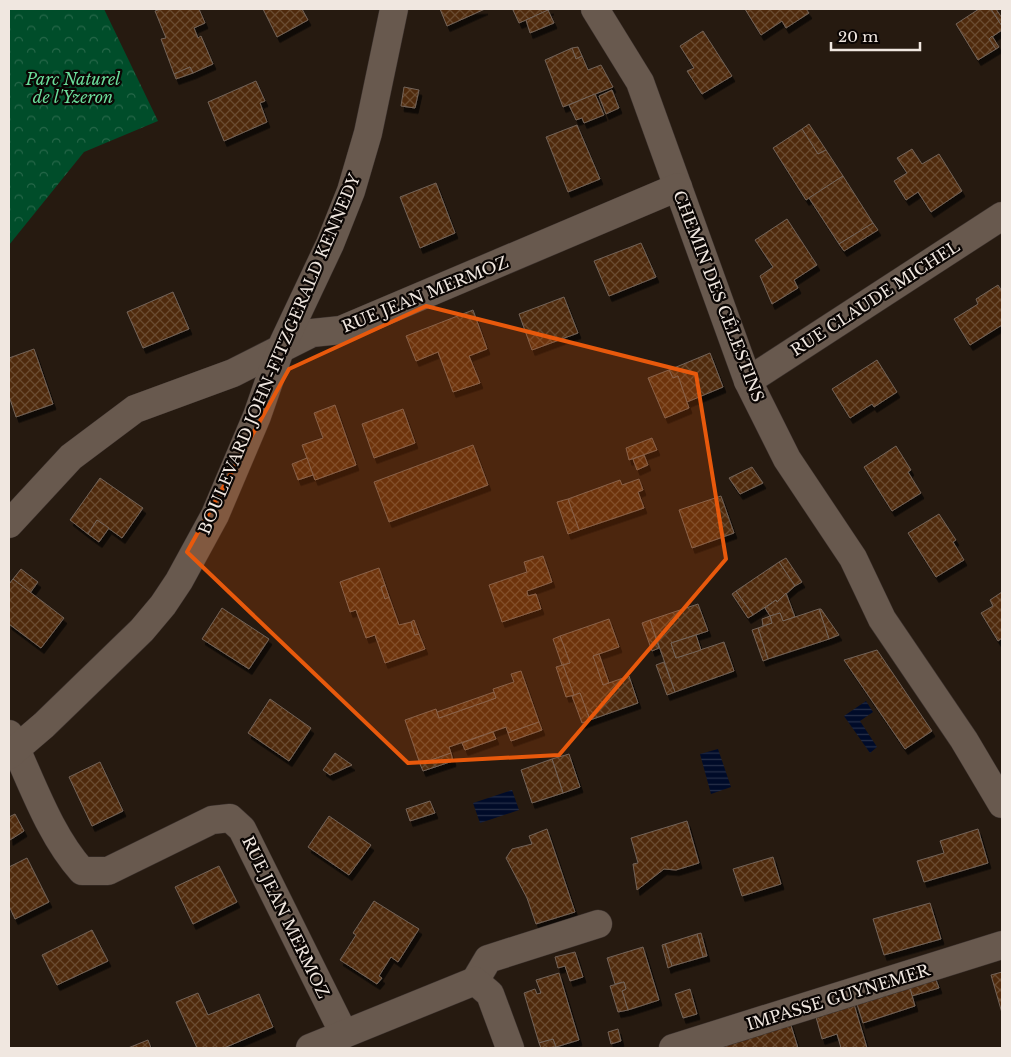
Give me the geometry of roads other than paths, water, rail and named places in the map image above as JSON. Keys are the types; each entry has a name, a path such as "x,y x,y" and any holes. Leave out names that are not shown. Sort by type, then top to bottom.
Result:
{"street":[{"name":"BOULEVARD JOHN-FITZGERALD KENNEDY","path":"11,746 142,630 163,605 179,581 215,515 257,416 280,350 330,244 351,191 368,133 392,20 406,9"},
{"name":"CHEMIN DES CÉLESTINS","path":"595,9 640,82 748,381 787,459 853,558 882,619 964,740 1002,804"},
{"name":"RUE JEAN MERMOZ","path":"9,524 71,457 135,409 233,373 312,333 341,330 678,188"},
{"name":"RUE CLAUDE MICHEL","path":"748,381 1002,216"},
{"name":"RUE JEAN MERMOZ","path":"11,746 69,856 82,871 108,871 212,820 230,818 242,828 344,1034"},
{"path":"310,1048 475,981 488,959 598,924"},
{"name":"IMPASSE GUYNEMER","path":"673,1048 1002,945"},
{"path":"475,981 490,994 510,1048"}],"water":[{"path":"866,701 873,712 860,721 877,747 870,753 844,716"},
{"path":"718,749 731,787 711,794 700,754"},
{"path":"512,790 519,810 480,823 473,803"}],"park label":[{"name":"Parc Naturel de l'Yzeron","path":"73,88"}]}
